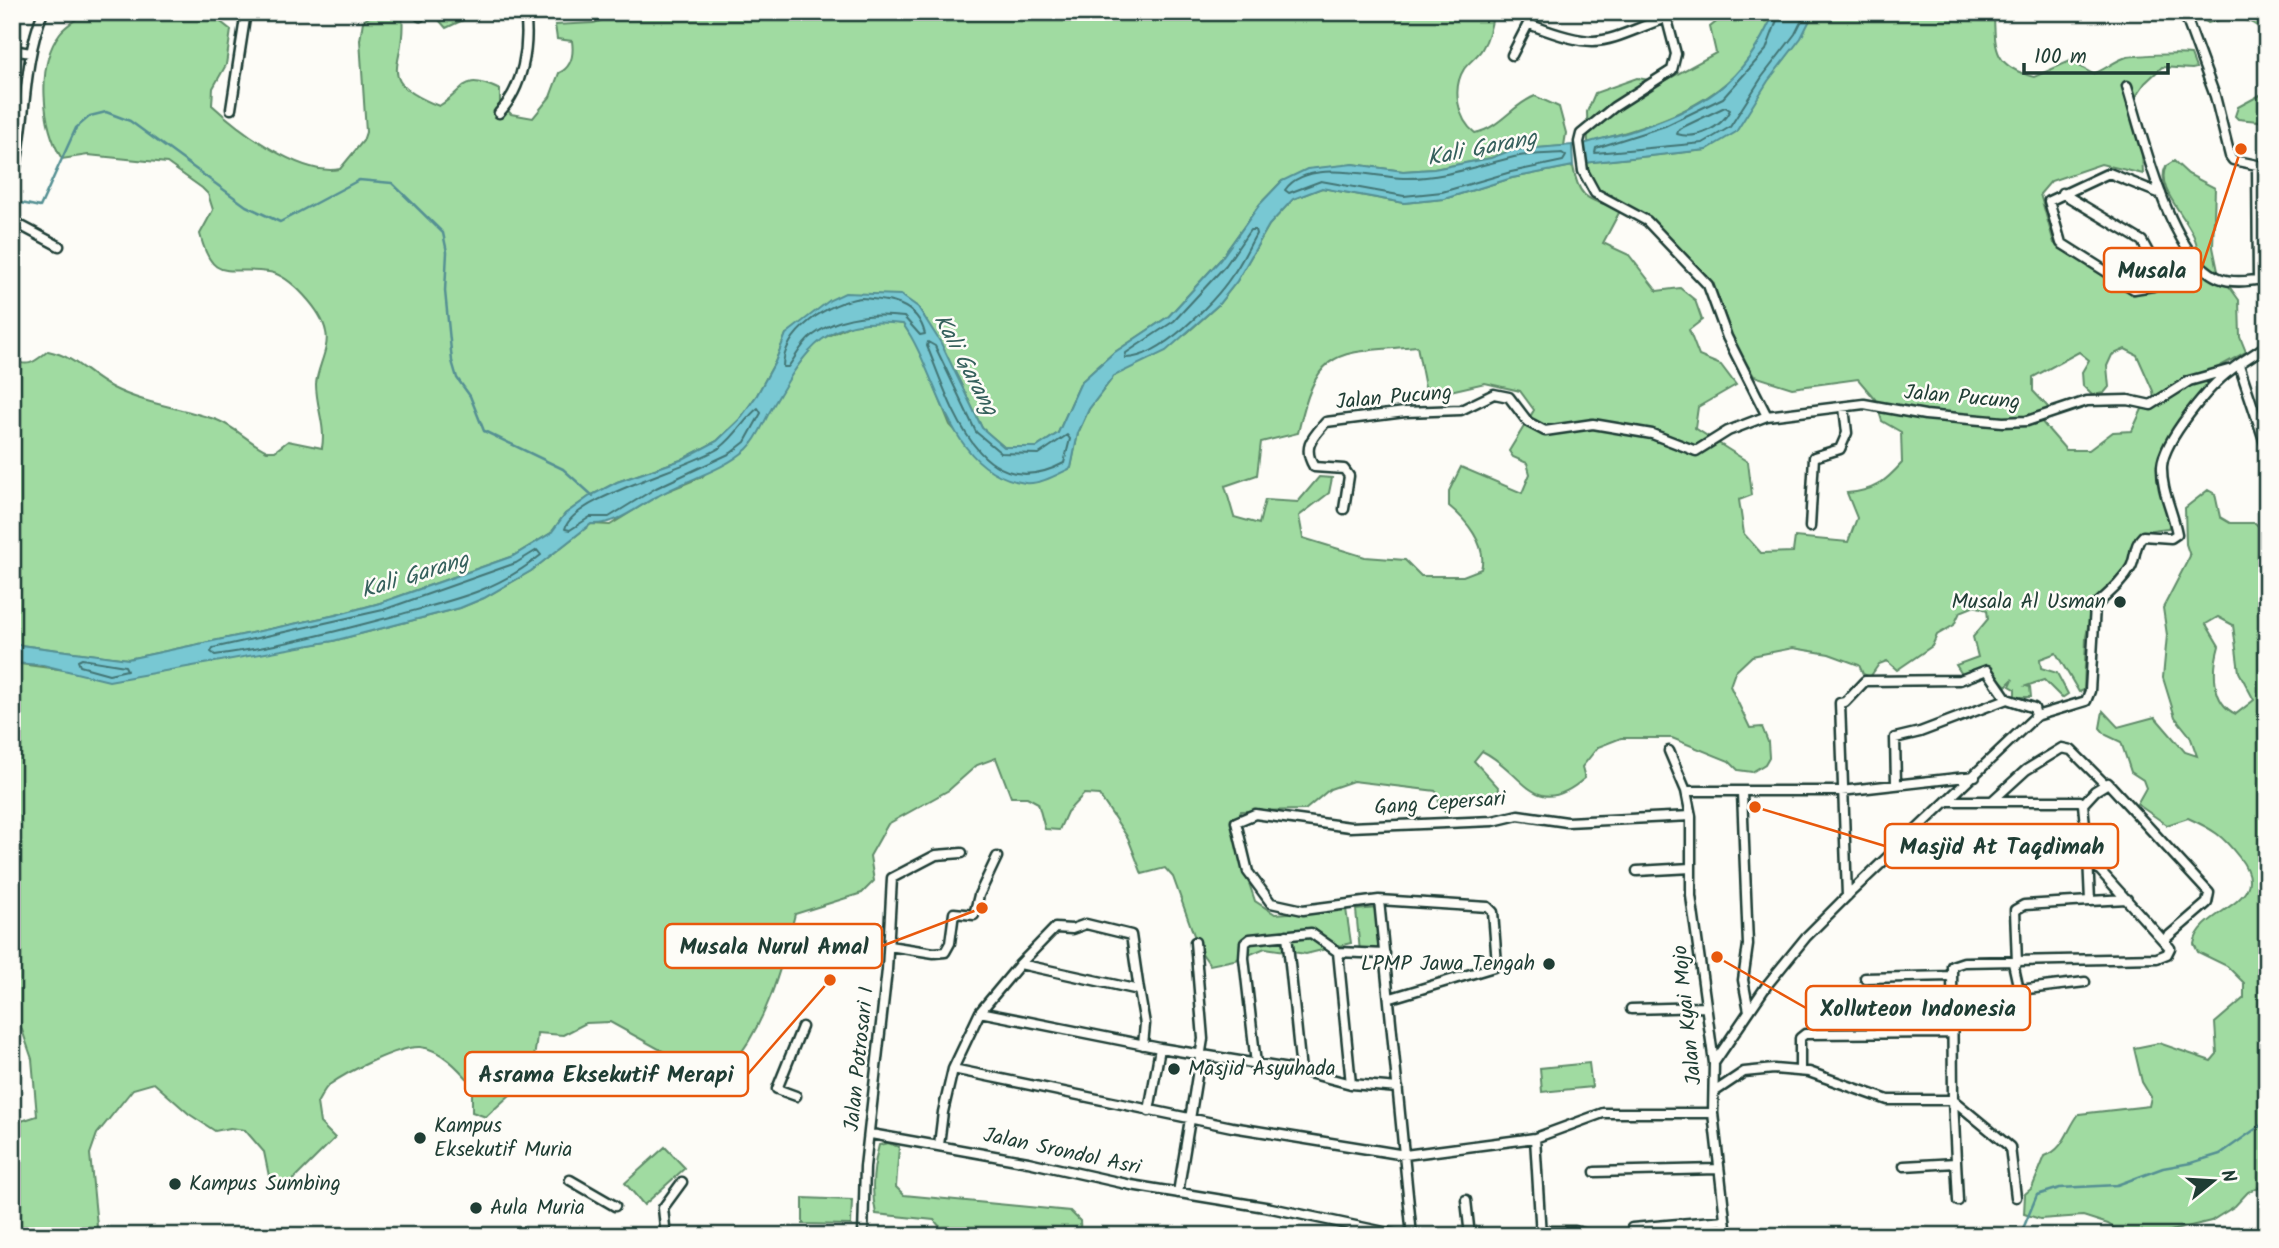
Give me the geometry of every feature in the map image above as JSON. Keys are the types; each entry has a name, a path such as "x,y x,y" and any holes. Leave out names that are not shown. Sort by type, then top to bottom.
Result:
{"street":[{"path":"12,184 24,126 31,53 43,12"},
{"path":"231,109 246,12"},
{"path":"499,113 508,104 524,62 527,29 525,12"},
{"path":"1512,55 1532,12"},
{"path":"2127,86 2161,194 2192,259 2219,278 2234,281 2262,279 2257,165 2233,160 2230,156 2215,96 2184,12"},
{"path":"1529,22 1570,39 1597,43 1665,15 1676,54 1672,70 1592,123 1581,134 1579,142 1583,172 1595,193 1648,222 1708,285 1727,337 1767,416"},
{"path":"12,50 31,53"},
{"path":"2161,194 2109,173 2049,201 2061,243 2134,289 2153,286 2192,259"},
{"path":"2062,193 2142,241 2163,280"},
{"path":"12,221 59,246"},
{"path":"1714,1063 1749,1011 1806,937 1847,896 2036,716 2086,701 2090,691 2095,606 2121,582 2132,566 2138,541 2143,536 2171,538 2177,534 2162,481 2163,461 2182,425 2215,384 2267,345"},
{"path":"2235,367 2267,449"},
{"name":"Jalan Pucung","path":"1343,509 1349,477 1344,469 1314,467 1307,449 1310,440 1326,422 1334,419 1461,410 1488,395 1499,394 1508,397 1528,422 1545,431 1593,424 1652,434 1696,451 1728,431 1767,416 1867,404 1925,415 2027,421 2087,401 2127,400 2151,405 2189,381 2235,367"},
{"path":"1810,527 1814,457 1822,452 1840,449 1847,433 1844,407"},
{"path":"1847,896 1841,791 1840,703 1866,681 1960,680 1987,670 2007,699 2034,708 2036,716"},
{"path":"1896,783 1895,738 1920,732 2007,699"},
{"path":"1992,801 2026,770 2062,748 2071,750 2104,783 2112,785 2209,893 2207,903 2164,940"},
{"name":"Jalan Kyai Mojo","path":"1669,751 1686,791 1691,816 1691,896 1714,1063 1713,1112 1717,1169 1727,1236"},
{"path":"1686,791 1841,791 1975,776"},
{"path":"2083,804 2104,783"},
{"path":"1742,792 1748,945 1743,980 1749,1011"},
{"path":"1948,801 2080,801 2083,804"},
{"path":"2083,804 2090,901"},
{"name":"Gang Cepersari","path":"1379,900 1303,910 1269,902 1248,872 1236,822 1255,814 1350,827 1493,821 1508,816 1567,822 1691,816"},
{"name":"Jalan Potrosari I","path":"863,1236 865,1167 871,1134 894,874 936,855 962,853"},
{"path":"889,946 934,953 945,952 950,943 954,913 974,915 979,895 997,857"},
{"path":"1958,1201 1953,1100 1952,966 1960,963 2157,958 2169,951 2164,940 2088,858"},
{"path":"1637,871 1691,868"},
{"path":"2085,982 2019,990 2015,963 2016,908 2127,899"},
{"path":"1391,998 1494,967 1497,964 1494,915 1488,907 1379,900 1391,998 1412,1236"},
{"path":"939,1145 953,1069 979,1012 1055,928 1098,925 1131,935 1145,1024 1143,1045"},
{"path":"1256,1063 1245,943 1256,936 1311,933 1338,953 1385,954"},
{"path":"1287,935 1301,1071"},
{"path":"1178,1193 1201,1056 1202,1020 1195,942"},
{"path":"1338,953 1351,1084"},
{"path":"1020,964 1139,990"},
{"path":"1865,978 1951,976"},
{"path":"1631,1009 1706,1007"},
{"path":"979,1012 1201,1056 1301,1071 1351,1084 1398,1088"},
{"path":"796,1096 776,1089 802,1027"},
{"path":"1800,1071 1800,1038 1805,1034 1952,1033"},
{"path":"1149,1111 1160,1048"},
{"path":"953,1069 1191,1119 1405,1155 1535,1138 1603,1113 1713,1112"},
{"path":"1714,1092 1748,1070 1800,1071 1888,1100 1953,1100 2010,1147 2016,1198"},
{"name":"Jalan Srondol Asri","path":"871,1134 1403,1236"},
{"path":"1535,1138 1541,1233 1575,1231 1595,1236"},
{"path":"1904,1166 1956,1163"},
{"path":"1594,1172 1717,1169"},
{"path":"570,1181 615,1206"},
{"path":"665,1227 663,1208 682,1182"},
{"path":"1466,1199 1470,1236"},
{"path":"1632,1228 1726,1220"}],"green space":[{"path":"86,12 208,12 231,30 226,65 213,88 212,105 238,127 289,159 324,170 340,169 363,141 366,132 360,40 363,21 377,12 402,15 397,70 405,87 418,96 439,106 465,85 478,82 500,90 500,102 511,114 533,118 550,97 559,73 567,67 572,56 572,41 557,39 555,25 594,23 624,12 1493,12 1484,45 1460,77 1457,94 1464,120 1475,133 1484,130 1535,96 1559,107 1566,133 1564,146 1512,150 1491,158 1434,169 1403,171 1353,164 1282,181 1260,204 1220,260 1169,316 1112,354 1081,382 1058,433 1037,447 1004,447 982,428 958,378 918,307 786,334 757,395 739,420 717,441 681,460 617,482 590,496 565,514 551,533 513,556 380,603 336,615 128,659 12,644 12,359 27,363 35,361 48,351 67,357 113,388 138,398 217,420 267,451 275,451 288,441 322,448 323,432 316,384 327,338 323,324 312,305 286,280 269,272 225,270 211,261 200,234 213,210 208,194 167,163 88,155 62,159 46,113 44,96 47,62 60,33"},
{"path":"432,12 480,12 446,28"},
{"path":"1729,12 1774,12 1759,47 1725,84 1683,111 1660,121 1588,143 1587,112 1595,93 1637,78 1663,82 1716,53 1710,27"},
{"path":"1814,12 1994,12 1999,54 2011,67 2034,77 2070,61 2093,74 2129,57 2191,55 2196,68 2162,67 2145,83 2131,104 2142,151 2143,174 2101,164 2051,181 2040,194 2054,243 2133,295 2172,281 2192,266 2197,250 2192,233 2164,182 2166,166 2174,161 2188,174 2215,188 2213,247 2218,271 2239,300 2240,337 2246,352 2215,369 2209,385 2179,421 2163,448 2158,473 2171,522 2168,528 2152,530 2139,544 2134,559 2092,605 2086,637 2084,690 2079,692 2056,653 2040,659 2041,668 2057,673 2068,694 2062,698 2044,680 2026,686 2030,687 2031,697 2015,697 2015,689 2010,686 2013,679 2006,686 1987,666 1963,676 1956,665 1978,657 1973,637 1988,619 1987,610 1975,606 1960,612 1954,625 1937,635 1932,646 1897,670 1887,661 1879,664 1870,677 1863,674 1859,665 1829,654 1793,648 1752,656 1735,672 1730,686 1750,728 1762,727 1768,742 1769,757 1765,764 1752,772 1738,770 1729,761 1672,738 1621,738 1598,747 1582,767 1585,778 1567,791 1553,796 1541,795 1530,789 1482,751 1474,761 1499,788 1497,801 1480,801 1472,796 1445,811 1440,806 1436,791 1353,781 1330,789 1305,810 1241,811 1238,845 1255,901 1275,914 1346,909 1351,943 1306,954 1265,948 1239,959 1210,965 1199,949 1173,877 1165,868 1142,874 1128,838 1099,795 1084,794 1067,812 1059,830 1045,829 1038,803 1027,797 1011,797 996,758 977,765 949,790 888,824 870,856 874,881 862,893 795,914 778,976 762,1016 753,1035 728,1070 697,1070 610,1022 586,1023 563,1035 537,1033 529,1073 486,1117 472,1112 472,1084 449,1061 420,1047 399,1051 360,1067 327,1087 317,1103 320,1123 335,1138 286,1187 270,1181 264,1152 245,1130 230,1128 215,1131 189,1114 154,1083 133,1089 97,1134 90,1154 98,1236 12,1236 12,1124 37,1116 32,1059 12,1001 12,663 73,671 193,664 333,641 460,608 484,598 531,571 591,524 610,525 660,494 702,477 791,375 815,342 851,325 881,321 903,324 919,347 950,425 992,470 1026,483 1046,479 1071,467 1078,433 1089,409 1114,376 1187,333 1218,305 1237,281 1269,225 1293,199 1322,188 1403,203 1444,199 1512,178 1573,166 1583,193 1594,200 1621,209 1603,243 1629,255 1657,291 1680,288 1695,300 1702,320 1689,330 1699,356 1721,365 1736,385 1698,407 1695,428 1748,462 1752,495 1739,500 1744,534 1761,553 1793,552 1795,537 1848,542 1857,518 1847,493 1865,490 1878,484 1902,463 1901,432 1882,421 1875,399 1858,379 1792,388 1754,376 1730,337 1712,285 1652,221 1625,204 1594,194 1586,186 1584,163 1706,150 1764,84","holes":["1417,346 1425,387 1446,392 1485,383 1520,391 1534,410 1509,451 1513,457 1527,463 1530,474 1522,493 1461,467 1449,491 1449,506 1468,525 1478,542 1481,569 1463,576 1421,576 1405,560 1365,557 1303,538 1299,516 1329,493 1332,478 1319,477 1298,502 1265,500 1259,524 1234,517 1225,486 1257,475 1261,442 1298,433 1314,383 1323,368 1335,359 1349,354","2125,349 2137,355 2153,391 2155,406 2142,409 2132,431 2113,432 2089,450 2066,450 2041,421 2048,407 2033,391 2033,377 2079,352 2089,360 2082,372 2083,386 2092,395 2104,393 2109,387 2107,366 2112,355"]},
{"path":"2208,12 2267,12 2267,45 2264,35 2252,23 2226,19 2208,23 2204,20"},
{"path":"2267,65 2267,122 2238,119 2235,116 2238,107 2264,93"},
{"path":"2208,490 2215,494 2220,517 2230,523 2255,523 2267,534 2267,1183 2248,1192 2235,1206 2211,1221 2150,1236 2124,1235 2108,1224 2083,1216 2040,1219 2024,1214 2025,1194 2032,1188 2045,1156 2057,1149 2079,1114 2149,1106 2151,1097 2142,1082 2134,1048 2159,1043 2211,1061 2217,1054 2215,1023 2244,998 2244,983 2227,966 2198,952 2194,944 2199,932 2209,921 2243,895 2248,885 2248,873 2233,850 2211,830 2188,818 2167,825 2137,804 2146,788 2143,780 2131,772 2121,742 2106,735 2100,728 2103,711 2118,727 2155,717 2185,752 2197,756 2190,736 2175,717 2163,678 2167,635 2163,608 2190,556 2186,544 2185,508","holes":["2218,617 2233,625 2239,672 2254,700 2236,714 2228,709 2218,693 2215,664 2219,646 2206,624"]},
{"path":"1377,908 1382,950 1360,952 1356,910"},
{"path":"1589,1063 1592,1087 1542,1092 1540,1068"},
{"path":"888,1143 899,1147 896,1187 904,1195 1070,1211 1080,1221 1081,1236 948,1236 934,1220 876,1214 873,1188 875,1162 879,1145"},
{"path":"665,1147 685,1168 644,1205 625,1183"},
{"path":"803,1198 852,1200 851,1225 803,1224"}],"water":[{"path":"1774,12 1814,12 1801,38 1768,81 1736,132 1706,150 1584,163 1582,145 1655,123 1699,103 1718,90 1749,58"},
{"path":"1572,145 1573,166 1512,178 1444,199 1404,203 1322,188 1293,199 1269,225 1237,281 1218,305 1166,351 1114,376 1089,409 1078,433 1071,468 1043,481 1025,483 999,475 978,461 962,442 949,419 916,345 903,324 876,322 853,325 835,331 806,355 754,441 737,457 669,490 618,519 591,524 531,571 484,598 460,608 333,641 109,681 43,665 12,663 12,644 128,659 336,615 380,603 513,556 551,533 565,514 590,496 617,482 681,460 717,441 739,420 757,395 786,334 830,300 845,293 901,295 918,307 941,343 982,428 1004,447 1037,447 1058,433 1081,382 1112,354 1169,316 1220,260 1260,204 1282,181 1307,169 1353,164 1403,171 1434,169 1491,158 1512,150"}],"waterway":[{"path":"12,201 40,207 76,128 90,116 106,112 130,121 246,206 280,222 359,180 392,183 443,233 447,252 445,291 452,361 457,378 470,396 484,431 563,469 593,496"},
{"path":"2020,1236 2037,1195 2060,1188 2117,1185 2163,1168 2220,1154 2267,1121"}],"place":[{"name":"Musala","path":"2241,149"},
{"name":"Musala Al Usman","path":"2120,602"},
{"name":"Masjid At Taqdimah","path":"1755,807"},
{"name":"Musala Nurul Amal","path":"982,908"},
{"name":"Xolluteon Indonesia","path":"1717,957"},
{"name":"LPMP Jawa Tengah","path":"1549,964"},
{"name":"Asrama Eksekutif Merapi","path":"830,980"},
{"name":"Masjid Asyuhada","path":"1174,1069"},
{"name":"Kampus Eksekutif Muria","path":"420,1138"},
{"name":"Kampus Sumbing","path":"175,1184"},
{"name":"Aula Muria","path":"476,1208"}],"water label":[{"name":"Kali Garang","path":"1482,149"},
{"name":"Kali Garang","path":"965,365"},
{"name":"Kali Garang","path":"415,576"}]}
